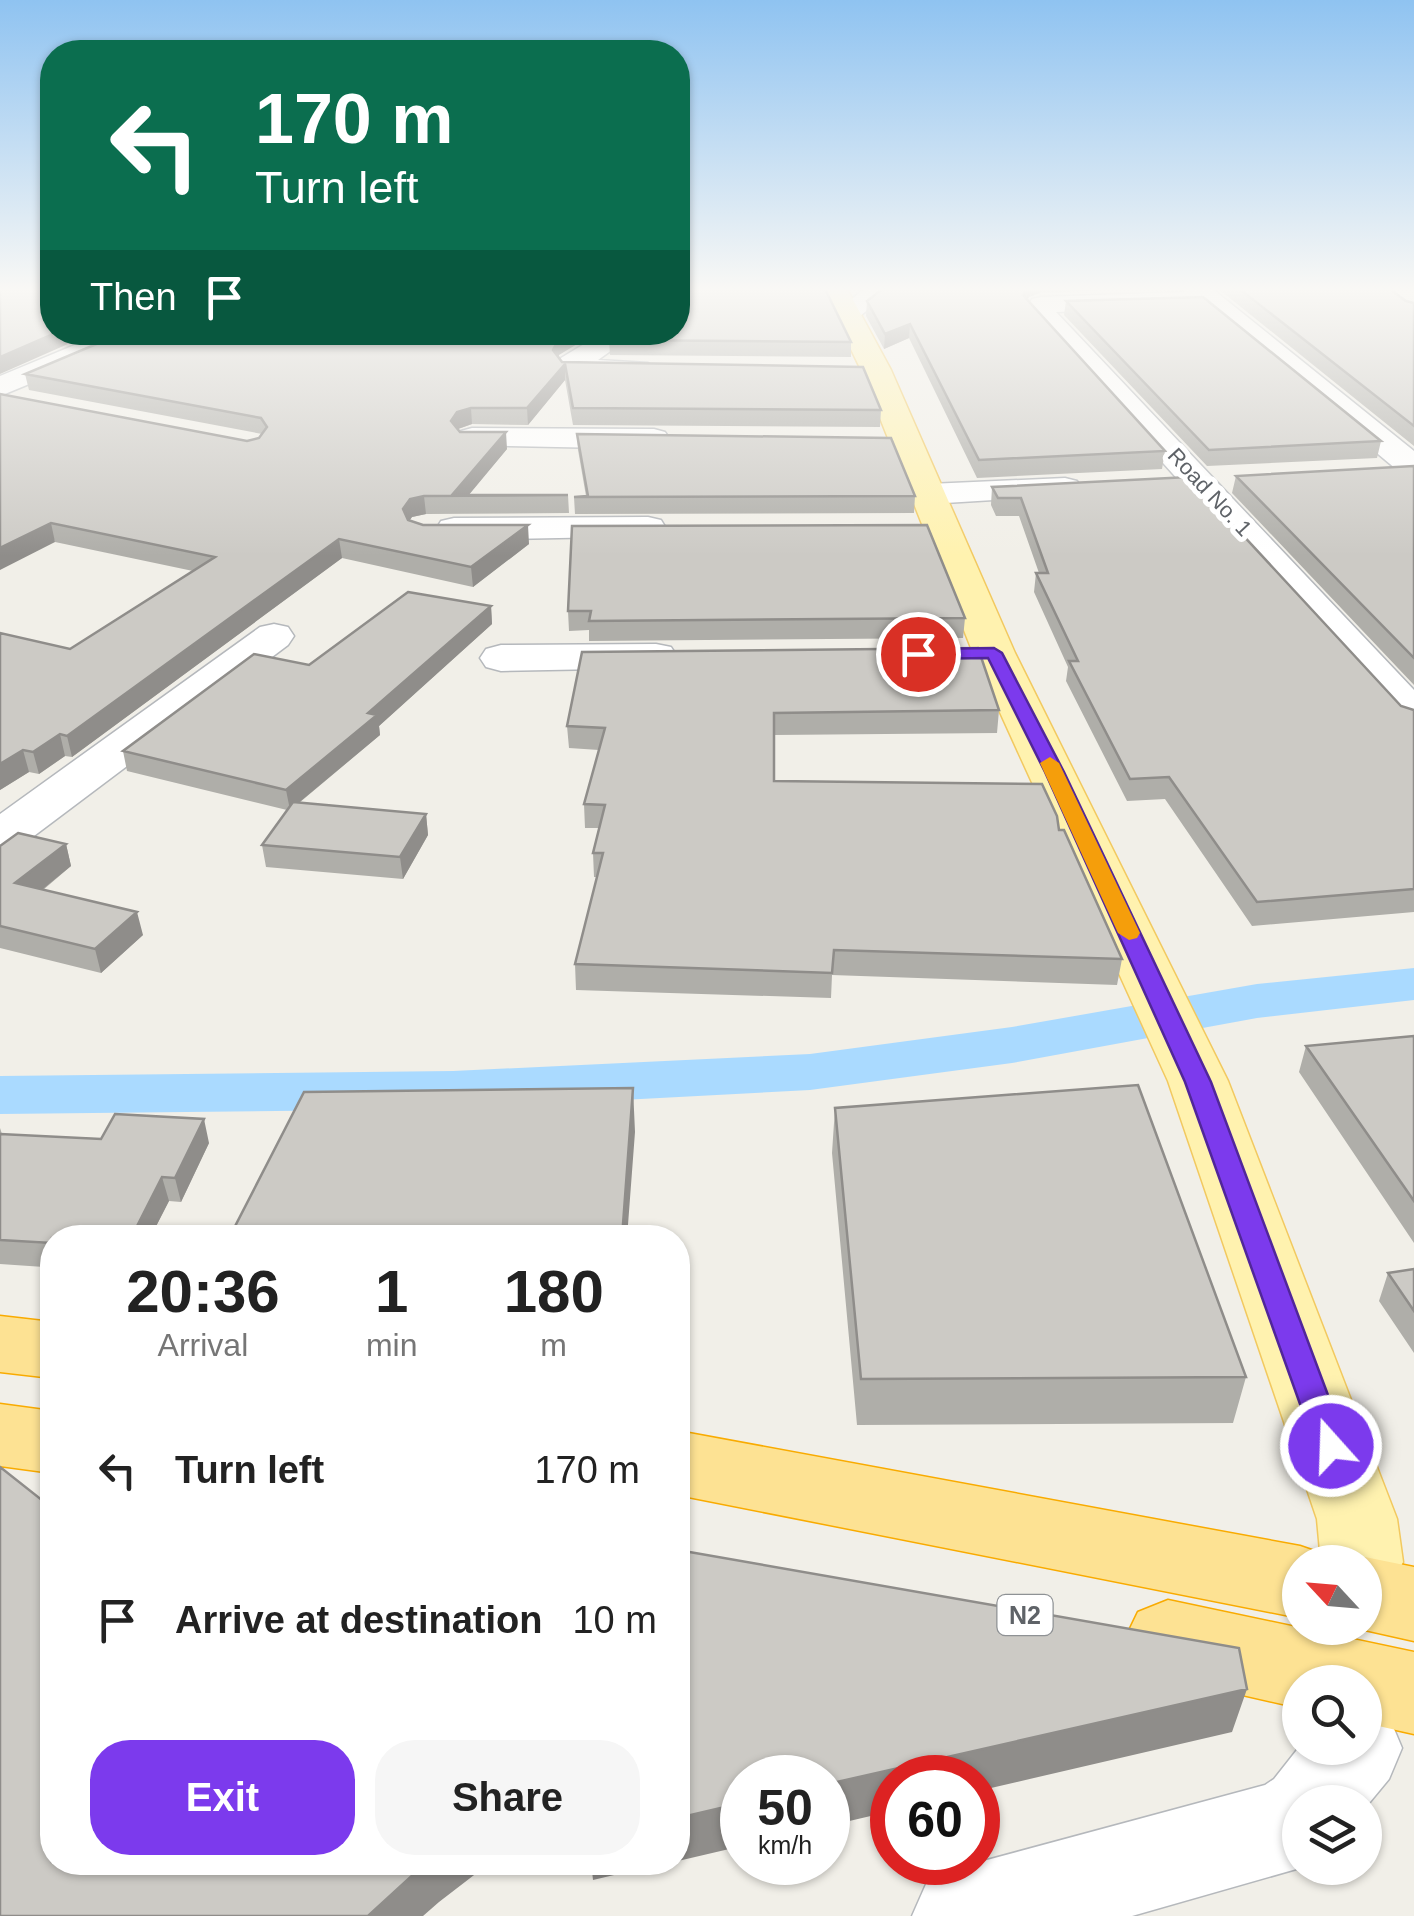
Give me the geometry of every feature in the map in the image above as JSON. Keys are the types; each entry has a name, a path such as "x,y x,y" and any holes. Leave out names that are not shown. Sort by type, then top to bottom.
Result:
{"highway":[{"path":"0,1344 40,1349"},
{"path":"0,1435 40,1440"},
{"path":"690,1465 1282,1579"},
{"path":"1382,1597 1414,1604"},
{"path":"1104,1628 1218,1648 1282,1675"}],"main road":[{"path":"859,376 884,441 924,517 974,654 1054,772 1198,1082 1358,1519 1360,1545"}],"street":[{"path":"0,387 25,376"},
{"name":"Road No. 1","path":"1102,376 1414,716"},
{"path":"1302,376 1414,469"},
{"path":"0,396 38,404"},
{"path":"472,438 688,439"},
{"path":"1375,472 1414,469"},
{"path":"1162,483 1240,479"},
{"path":"924,517 1104,486"},
{"path":"426,529 684,528"},
{"path":"0,838 274,636"},
{"path":"500,658 698,656"},
{"path":"0,851 50,815 65,788"},
{"path":"1324,1785 1339,1765"},
{"path":"962,1916 1282,1827"}],"building":[{"path":"38,376 554,376 527,408 471,408 457,412 451,421 460,432 506,432 452,495 568,495 410,499 403,509 408,520 423,525 528,525 471,567 339,539 67,736 60,734 33,752 23,750 0,764 0,633 70,649 215,557 51,523 0,548 0,394 247,441 259,438 267,427 261,418"},
{"path":"567,376 867,376 881,410 573,408"},
{"path":"937,376 1097,376 1165,451 979,460"},
{"path":"1138,376 1301,376 1381,441 1209,450"},
{"path":"1351,376 1414,376 1414,426"},
{"path":"577,434 891,438 915,496 574,497 588,496"},
{"path":"1414,466 1414,658 1236,476"},
{"path":"1189,477 1401,706 1414,710 1414,889 1257,902 1169,777 1130,779 1069,661 1078,661 1036,573 1048,573 1021,498 998,498 992,487"},
{"path":"927,525 965,618 589,621 591,611 568,611 572,526"},
{"path":"408,592 491,606 368,713 377,715 286,790 123,751 254,654 309,665"},
{"path":"978,648 999,710 774,713 774,781 1042,784 1059,830 1064,830 1122,959 834,950 832,973 575,964 603,853 593,853 605,805 584,804 605,728 567,726 582,652"},
{"path":"293,802 426,814 400,857 262,845"},
{"path":"18,833 66,844 15,883 137,912 95,949 0,926 0,846"},
{"path":"1414,1036 1414,1201 1306,1046"},
{"path":"1138,1085 1246,1377 861,1379 835,1108"},
{"path":"633,1088 623,1225 236,1225 304,1092"},
{"path":"115,1114 204,1119 175,1178 162,1177 138,1225 40,1225 40,1242 0,1240 0,1134 101,1139"},
{"path":"1414,1269 1414,1311 1388,1273"},
{"path":"0,1467 40,1499 40,1875 413,1875 368,1916 0,1916"},
{"path":"690,1552 1239,1648 1247,1689 956,1755 870,1755 870,1774 850,1779 850,1755 720,1755 720,1808 690,1815"}],"waterway":[{"path":"0,1095 453,1090 810,1072 1012,1045 1257,1001 1414,984"}],"slow traffic":[{"path":"1050,763 1129,933"}],"route":[{"path":"918,654 994,653 1054,772 1198,1082 1331,1446"}]}
